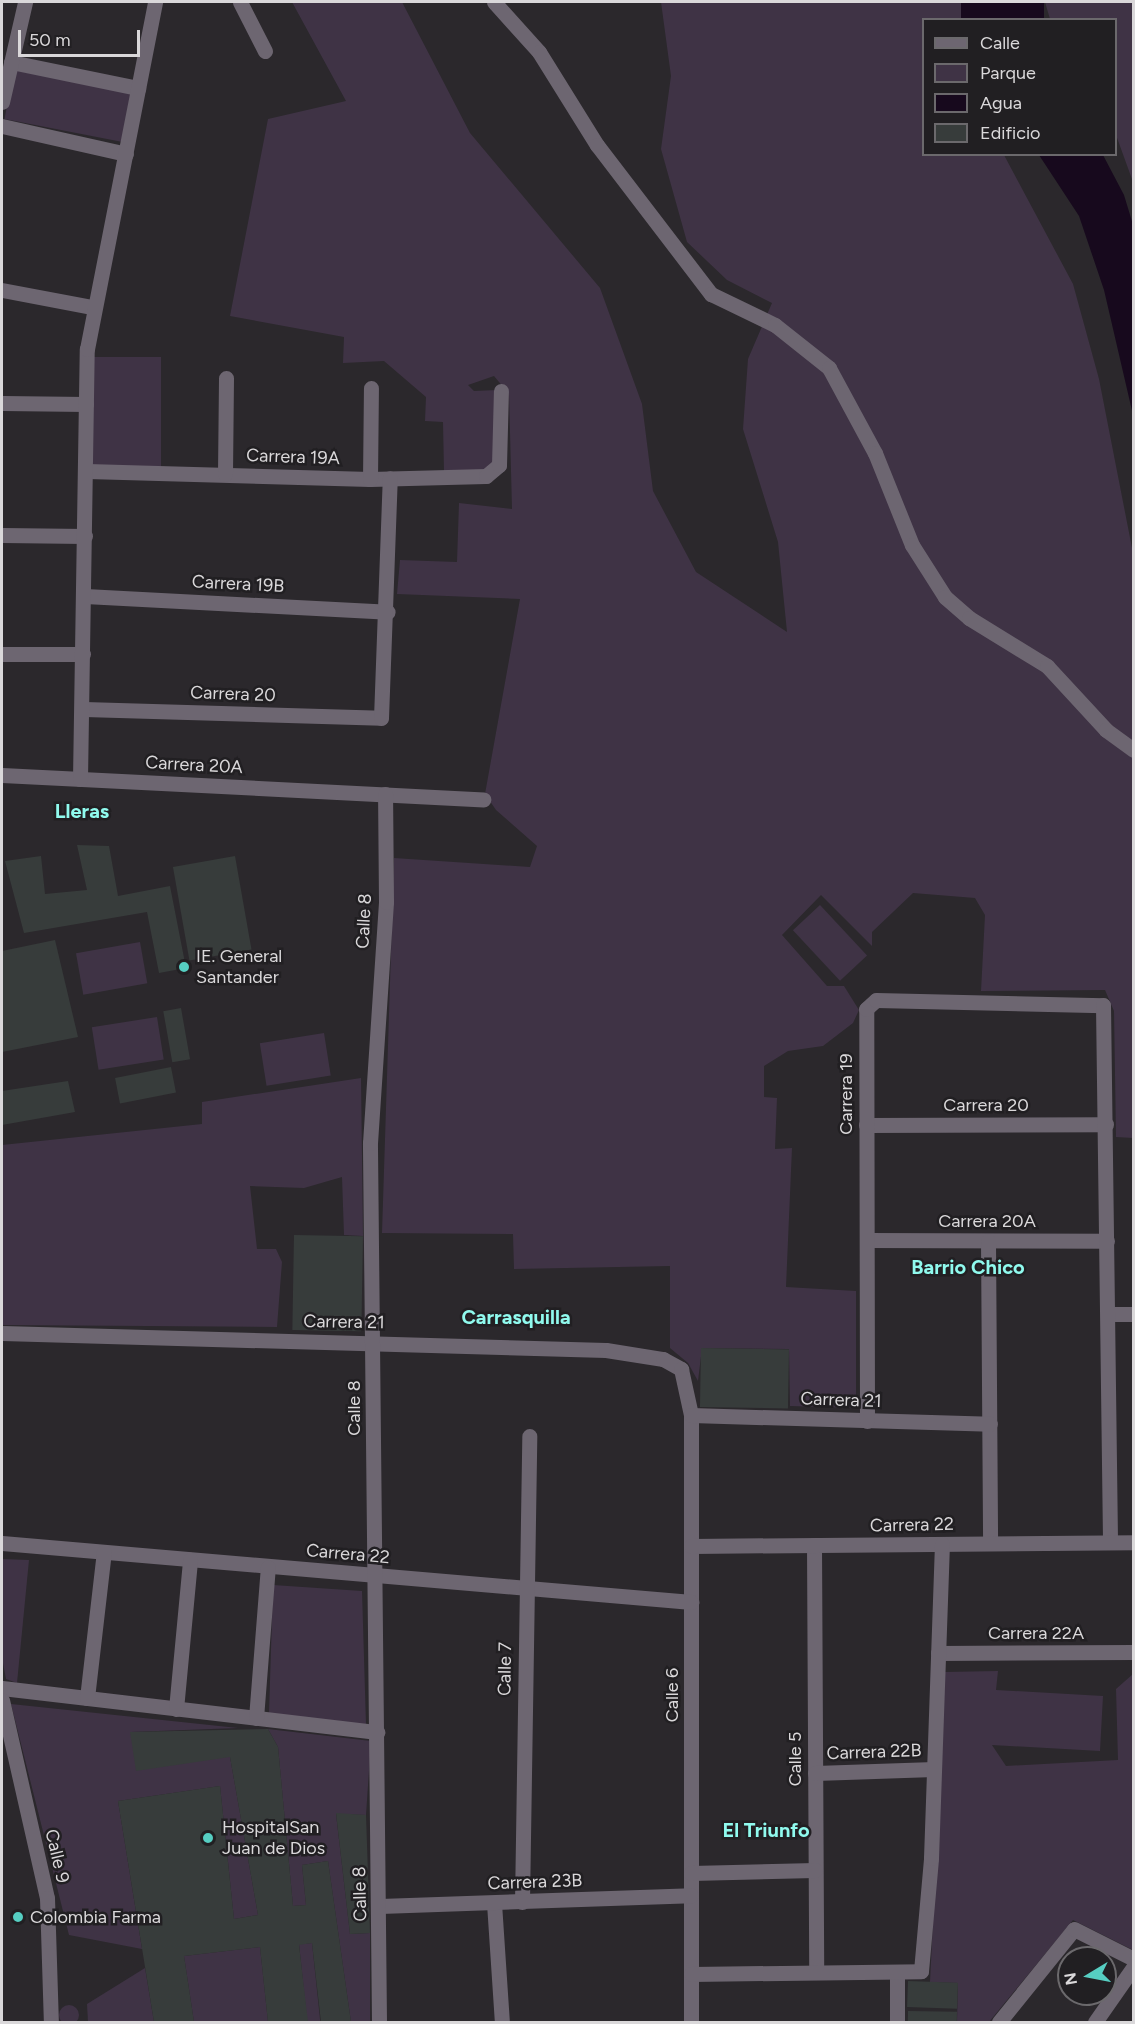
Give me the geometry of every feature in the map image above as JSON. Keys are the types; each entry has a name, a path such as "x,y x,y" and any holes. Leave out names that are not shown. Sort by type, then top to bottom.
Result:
{"street":[{"path":"2,98 25,2"},
{"path":"80,778 84,709 86,404 92,307 126,154 155,2"},
{"path":"240,2 265,51"},
{"path":"494,2 539,52 597,145 711,294 775,325 828,368 875,453 912,545 945,597 969,618 1047,666 1106,730 1134,750"},
{"path":"11,62 138,88"},
{"path":"2,126 126,154"},
{"path":"2,290 92,307"},
{"path":"225,474 226,378"},
{"path":"370,479 371,388"},
{"name":"Carrera 19A","path":"87,471 370,479 497,471 501,391"},
{"path":"2,403 86,404"},
{"path":"388,612 390,478"},
{"path":"2,535 86,536"},
{"name":"Carrera 19B","path":"85,596 388,612"},
{"name":"Carrera 20","path":"84,709 381,718 388,612"},
{"path":"2,654 83,654"},
{"name":"Carrera 20A","path":"2,775 483,800"},
{"name":"Calle 8","path":"379,2022 380,1906 370,1143 386,902 384,794"},
{"name":"Carrera 19","path":"867,1420 866,1125 869,1003 1103,1005 1106,1124"},
{"path":"1106,1124 1110,1542"},
{"name":"Carrera 20","path":"866,1125 1106,1124"},
{"name":"Carrera 20A","path":"867,1240 1107,1241"},
{"path":"988,1241 990,1543"},
{"path":"1107,1314 1134,1314"},
{"name":"Carrera 21","path":"2,1333 606,1350 663,1359 681,1369"},
{"name":"Calle 6","path":"681,1369 691,1415 691,2022"},
{"name":"Carrera 21","path":"691,1415 990,1424"},
{"name":"Calle 7","path":"522,1902 529,1436"},
{"name":"Carrera 22","path":"692,1546 1134,1542"},
{"name":"Carrera 22","path":"2,1543 375,1576 525,1584 692,1602"},
{"path":"691,1974 921,1971 934,1769 942,1544"},
{"name":"Calle 5","path":"814,1545 816,1972"},
{"path":"87,1698 104,1552"},
{"path":"176,1709 190,1560"},
{"path":"256,1718 268,1567"},
{"name":"Carrera 22A","path":"938,1653 1134,1652"},
{"path":"2,1688 377,1732"},
{"name":"Calle 9","path":"2,1700 47,1898 51,2022"},
{"name":"Carrera 22B","path":"815,1773 934,1769"},
{"path":"691,1873 815,1870"},
{"name":"Carrera 23B","path":"380,1906 691,1895"},
{"path":"494,1903 502,2022"},
{"path":"999,2022 1074,1929 1134,1959"},
{"path":"1095,2022 1134,1966"},
{"path":"897,1972 897,2022"}],"green space":[{"path":"292,2 402,2 470,133 600,288 642,404 653,491 696,572 787,632 778,542 743,429 748,359 772,303 727,280 687,242 661,149 671,76 661,2 961,2 966,18 922,18 922,156 1005,156 1073,284 1099,379 1133,553 1133,1138 1116,1137 1114,1011 1105,990 981,991 985,915 975,898 913,893 872,932 872,946 821,895 782,935 827,986 844,986 859,1010 853,1023 823,1046 788,1051 764,1066 764,1097 777,1098 775,1149 792,1148 786,1287 856,1291 856,1408 790,1406 789,1349 702,1348 698,1381 688,1363 670,1348 670,1266 514,1269 513,1234 382,1233 394,858 530,867 537,846 496,810 485,794 520,599 397,594 400,560 457,562 459,503 512,509 509,394 494,376 468,385 474,391 497,390 494,469 444,472 443,422 425,421 426,397 384,361 343,363 344,337 230,316 268,119 346,101"},
{"path":"1045,2 1133,2 1133,182 1117,138 1117,18 1050,18"},
{"path":"14,70 131,93 121,142 4,119"},
{"path":"93,357 161,357 161,466 93,466"},
{"path":"820,905 867,955 840,981 793,930"},
{"path":"140,942 147,983 83,995 76,953"},
{"path":"157,1017 164,1059 99,1070 92,1027"},
{"path":"324,1033 331,1075 267,1086 260,1043"},
{"path":"361,1078 363,1236 344,1235 342,1177 304,1188 250,1186 257,1249 276,1249 282,1262 277,1327 2,1325 2,1145 202,1124 202,1102"},
{"path":"2,1559 29,1560 17,1683 6,1679 2,1658"},
{"path":"273,1585 362,1591 366,1725 269,1713"},
{"path":"998,1671 996,1690 1103,1696 1100,1751 992,1745 1006,1766 1118,1760 1116,1689 1133,1674 1133,1950 1073,1920 989,2022 957,2022 958,1983 930,1982 945,1672"},
{"path":"11,1704 238,1728 131,1732 230,1757 258,1915 234,1919 220,1786 118,1801 142,1949 69,1935"},
{"path":"268,1729 371,1741 366,1815 336,1814 350,1934 370,1933 370,2022 351,2022 328,1861 302,1865 306,1905 293,1906 278,1747"},
{"path":"312,1943 320,2022 307,2022 299,1944"},
{"path":"260,1947 268,2022 194,2022 184,1956"},
{"path":"145,1968 154,2022 88,2022 87,2004"},
{"path":"69,2005 76,2008 79,2015 76,2022 69,2025 62,2022 59,2015 62,2008"}],"water":[{"path":"961,2 1044,2 1044,18 961,18"},
{"path":"1040,156 1104,156 1124,195 1134,228 1133,415 1104,290 1079,216"}],"building":[{"path":"77,845 109,846 118,896 170,886 186,968 159,973 147,912 24,933 5,861 41,856 45,894 87,890"},
{"path":"235,856 251,950 189,960 173,867"},
{"path":"55,940 78,1037 2,1052 2,951"},
{"path":"181,1008 190,1059 172,1062 163,1011"},
{"path":"171,1067 176,1093 120,1103 115,1078"},
{"path":"68,1081 75,1112 2,1125 2,1091"},
{"path":"294,1235 363,1236 361,1331 292,1330"},
{"path":"701,1348 789,1350 788,1409 700,1407"},
{"path":"268,1729 278,1747 293,1906 306,1905 302,1865 328,1861 351,2022 321,2022 312,1943 299,1945 308,2022 268,2022 260,1947 184,1956 194,2022 154,2022 118,1801 220,1786 234,1919 258,1915 230,1757 136,1771 130,1732"},
{"path":"336,1813 366,1815 370,1933 350,1934"},
{"path":"908,1981 958,1983 957,2009 907,2007"},
{"path":"908,2011 957,2012 957,2022 908,2022"}],"place":[{"name":"IE. General Santander","path":"184,967"},
{"name":"HospitalSan Juan de Dios","path":"208,1838"},
{"name":"Colombia Farma","path":"18,1917"}],"district":[{"name":"Lleras","path":"82,811"},
{"name":"Barrio Chico","path":"968,1267"},
{"name":"Carrasquilla","path":"516,1317"},
{"name":"El Triunfo","path":"766,1830"}]}
